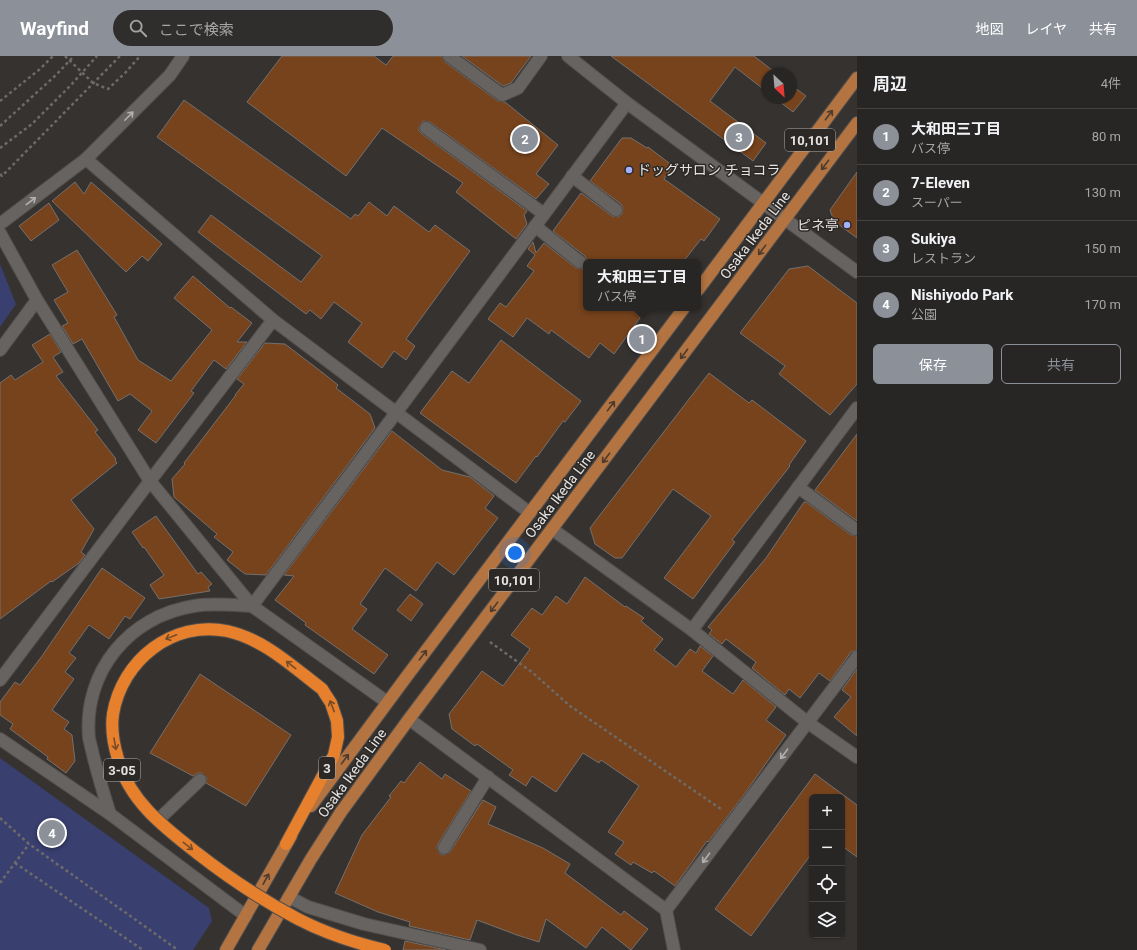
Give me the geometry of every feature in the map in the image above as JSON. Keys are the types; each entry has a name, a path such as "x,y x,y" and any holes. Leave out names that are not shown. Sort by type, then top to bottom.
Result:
{"highway":[{"name":"3-05","path":"322,689 277,654 252,639 227,631 205,629 181,633 160,642 144,655 130,672 119,692 113,714 114,737 118,760 126,780 138,800 169,831 228,877 299,920 333,934 385,950"},
{"name":"3","path":"286,844 334,755 338,737 337,720 331,702 322,689"}],"main road":[{"name":"Osaka Ikeda Line","path":"701,286 857,78"},
{"name":"Osaka Ikeda Line","path":"258,950 311,859 341,812 409,718 857,123"},
{"name":"Osaka Ikeda Line","path":"226,950 286,844 317,797 682,311"}],"street":[{"path":"0,224 86,159 170,75 183,56"},
{"path":"449,56 502,95 518,88 541,56"},
{"path":"568,56 627,102 857,272"},
{"path":"252,606 627,102"},
{"path":"426,128 544,214"},
{"path":"86,159 273,320 530,513"},
{"path":"572,176 616,210"},
{"path":"535,226 580,262"},
{"path":"0,233 37,300 150,481 252,606 387,702"},
{"path":"0,350 37,300"},
{"path":"0,680 273,320"},
{"path":"692,630 857,408"},
{"path":"798,487 855,529"},
{"path":"552,529 692,630 807,722 857,757"},
{"path":"110,814 89,738 90,712 95,687 106,662 123,642 142,625 166,614 194,606 222,604 252,606"},
{"path":"666,910 857,657"},
{"path":"409,718 666,910 674,950"},
{"path":"0,739 110,814 246,916"},
{"path":"444,848 488,777"},
{"path":"158,820 200,780"},
{"path":"289,897 308,907 364,924 480,950"}],"path":[{"path":"0,101 53,56"},
{"path":"65,56 94,83 108,89 140,56"},
{"path":"0,126 56,75 74,56"},
{"path":"0,148 32,124 98,56"},
{"path":"1,176 120,56"},
{"path":"490,642 533,673 570,706 735,818"},
{"path":"0,818 29,844 178,950"},
{"path":"0,883 29,844"},
{"path":"15,863 143,950"}],"shaded area":[{"path":"0,264 16,304 0,327"},
{"path":"0,758 209,908 212,921 193,950 0,950"}],"building":[{"path":"282,56 374,56 386,65 393,56 442,56 445,62 498,101 505,102 558,145 536,174 549,184 536,199 430,122 423,121 419,127 419,131 422,134 527,211 524,215 527,224 516,239 456,192 463,183 382,128 346,176 247,102"},
{"path":"462,56 531,56 511,83 503,86"},
{"path":"611,56 754,56 769,68 761,68 761,87 735,67 710,101 766,143 753,161"},
{"path":"797,89 806,96 793,112 783,104 797,104"},
{"path":"184,100 351,219 355,214 358,216 369,202 387,216 394,206 429,232 435,225 470,251 406,339 415,346 406,360 394,351 382,368 348,342 362,323 334,302 321,319 310,310 306,314 198,232 211,215 301,282 322,256 157,137"},
{"path":"622,138 631,138 647,148 648,147 673,166 664,179 720,219 704,241 701,239 685,259 586,259 585,256 553,231 581,193 612,216 618,217 622,214 623,208 621,204 590,181"},
{"path":"857,172 857,238 834,221 830,210"},
{"path":"75,182 84,194 91,182 162,244 148,261 142,256 126,272 52,201"},
{"path":"49,203 59,220 31,241 19,226"},
{"path":"533,242 536,253 544,243 576,268 583,268 583,311 645,311 614,354 600,343 589,358 551,330 549,334 527,318 513,337 488,319 500,303 506,307 534,271 527,266 535,255 528,249"},
{"path":"77,250 117,315 114,317 138,360 171,381 212,330 174,298 193,276 230,308 231,307 252,323 237,342 247,342 226,369 214,360 191,391 194,393 156,443 138,430 152,411 130,394 118,401 82,339 73,344 62,326 68,323 54,300 68,292 52,265"},
{"path":"808,266 857,303 857,384 830,415 779,374 785,366 740,333 789,269"},
{"path":"50,334 61,352 53,357 63,372 56,376 98,430 95,432 116,459 115,460 117,463 71,500 94,529 81,552 85,555 79,563 52,582 51,581 0,619 0,383 11,375 15,380 43,362 32,345"},
{"path":"501,340 581,401 565,422 563,421 516,483 420,413 452,371 469,383"},
{"path":"265,343 285,344 323,373 338,385 336,388 370,414 375,428 266,575 245,574 227,560 233,552 214,537 217,534 174,497 172,479 185,464 184,463 244,384 237,379"},
{"path":"709,373 749,403 752,400 806,441 789,465 790,466 732,540 735,542 693,599 664,578 711,516 673,489 622,558 615,558 595,544 590,528"},
{"path":"392,431 442,470 470,477 494,496 485,508 498,518 454,575 437,562 416,591 385,568 360,604 367,609 352,629 388,655 374,674 305,625 306,623 275,600 294,576 284,575"},
{"path":"857,434 857,521 815,490"},
{"path":"804,502 851,535 857,536 857,650 851,652 830,681 819,673 800,698 789,689 785,695 752,668 756,662 726,639 722,644 709,634 712,630 708,627 766,558"},
{"path":"156,516 198,574 201,572 212,584 208,587 210,591 159,599 150,585 164,575 132,532"},
{"path":"102,568 145,598 130,619 125,616 109,639 89,625 69,653 76,658 65,672 74,679 52,710 69,722 64,729 72,735 75,761 66,773 47,759 48,757 10,729 13,724 0,715 0,702 15,682 20,685 42,656"},
{"path":"585,577 625,607 626,606 644,618 641,621 663,639 654,650 676,667 690,649 696,653 700,646 713,656 702,671 733,694 743,680 776,707 766,720 786,735 743,796 708,842 707,841 675,886 654,871 652,873 633,862 631,865 615,854 624,842 608,832 639,786 601,760 599,763 583,753 556,792 532,776 526,786 509,775 513,770 477,744 475,746 452,729 449,714 482,671 503,686 530,649 511,635 532,608 542,615 556,596 567,604"},
{"path":"410,594 423,604 411,621 397,610"},
{"path":"857,669 857,736 834,717 851,697 842,690"},
{"path":"200,674 291,735 246,806 206,783 207,778 202,773 198,773 193,776 150,753"},
{"path":"420,762 442,779 445,774 471,791 438,844 437,848 440,854 444,855 450,852 483,800 496,807 488,824 543,848 570,864 565,873 621,915 624,911 648,929 631,950 602,927 586,948 546,919 539,942 477,920 470,940 409,926 410,922 378,912 335,893 362,835 391,797 389,796 401,781 404,783"},
{"path":"815,774 842,794 809,794 809,857 751,936 715,909"},
{"path":"845,796 857,805 857,857 845,848"},
{"path":"405,941 446,950 403,950"}],"place":[{"name":"Sukiya","path":"739,137"},
{"name":"7-Eleven","path":"525,139"},
{"name":"ドッグサロン チョコラ","path":"629,170"},
{"name":"ピネ亭","path":"847,225"},
{"name":"大和田三丁目","path":"642,339"},
{"name":"Nishiyodo Park","path":"52,833"}]}
